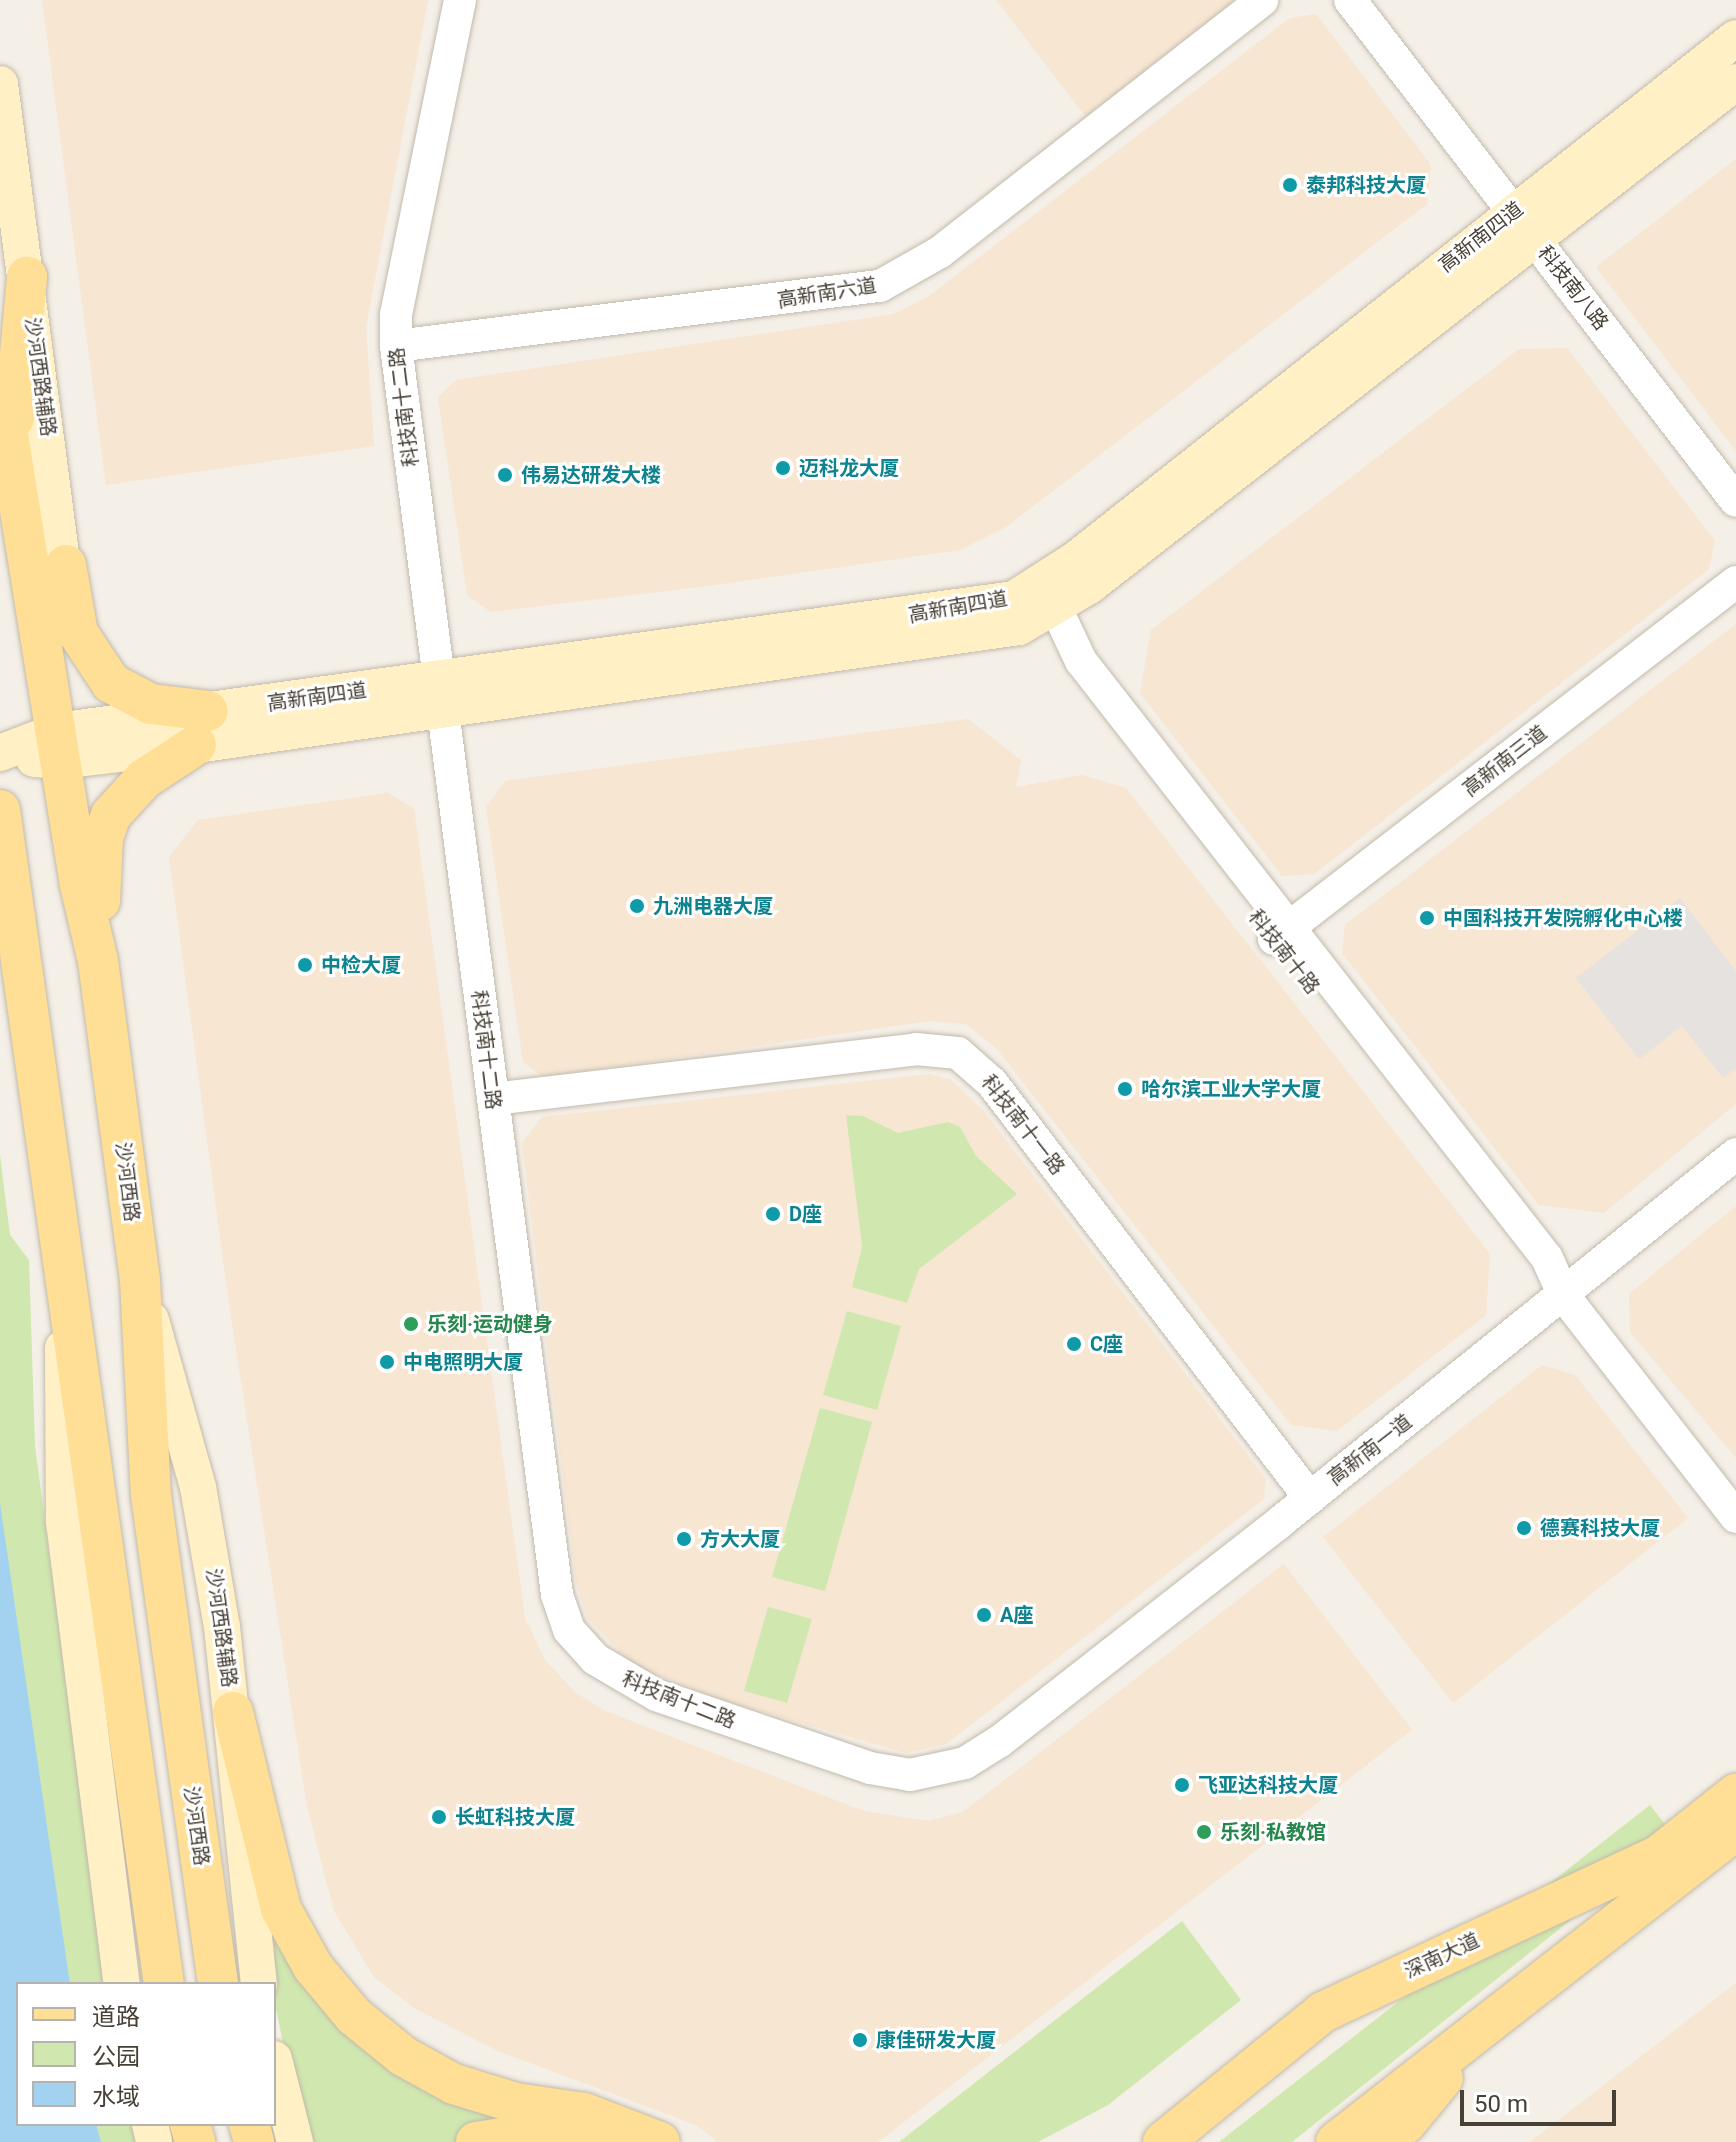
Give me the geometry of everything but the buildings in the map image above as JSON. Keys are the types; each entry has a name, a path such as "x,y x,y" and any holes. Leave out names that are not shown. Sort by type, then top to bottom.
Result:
{"main road":[{"name":"高新南四道","path":"0,755 440,695 997,604 1043,600 1524,225 1736,38"},
{"name":"高新南四道","path":"1524,225 1736,82"},
{"name":"沙河西路辅路","path":"0,84 66,565 64,618 48,668"},
{"path":"11,454 27,277"},
{"name":"沙河西路","path":"0,385 98,961 140,1280 151,1495 218,1982"},
{"path":"66,565 78,633 111,683 202,728 144,779 111,815 103,838 98,961"},
{"path":"0,810 64,1286 164,1982"},
{"name":"沙河西路辅路","path":"140,1280 198,1487 233,1712 259,1982"},
{"path":"64,1286 60,1477 122,1982"},
{"path":"233,1712 281,1909 313,1967 354,2016 403,2056 454,2084 516,2103 584,2113 660,2142"},
{"name":"深南大道","path":"1163,2142 1323,2012 1658,1856 1736,1794"},
{"path":"1336,2142 1736,1830"},
{"path":"1692,1866 1736,1843"},
{"path":"1383,2142 1406,2123 1485,2026"},
{"path":"276,2067 295,2142"},
{"path":"1143,2142 1208,2106"},
{"path":"476,2142 527,2134 601,2142"}],"street":[{"name":"科技南十二路","path":"460,0 396,315 396,346 557,1595 580,1645 613,1674 645,1690 870,1768 929,1774 965,1763 1000,1741"},
{"name":"高新南六道","path":"396,346 880,286 940,252 1262,0"},
{"name":"科技南八路","path":"1350,0 1736,501"},
{"name":"高新南三道","path":"1282,934 1736,582"},
{"name":"科技南十路","path":"1043,600 1065,671 1547,1258 1564,1296 1736,1517"},
{"name":"科技南十一路","path":"493,1099 916,1049 958,1053 992,1083 1310,1498"},
{"name":"高新南一道","path":"1000,1741 1564,1296 1736,1154"}],"shaded area":[{"path":"42,0 428,0 366,327 374,446 106,485"},
{"path":"996,0 1246,0 1089,121"},
{"path":"1316,14 1431,165 1427,204 1006,527 960,550 707,586 491,612 467,595 438,397 456,380 894,314 929,296 1290,18"},
{"path":"1736,159 1736,451 1596,267"},
{"path":"1567,348 1715,541 1709,569 1314,874 1282,876 1140,693 1151,630 1519,349"},
{"path":"1736,624 1736,1104 1604,1213 1539,1205 1342,953 1345,925"},
{"path":"968,719 1021,760 1016,787 1082,775 1126,788 1490,1254 1486,1315 1337,1431 1291,1425 996,1048 966,1024 930,1021 543,1077 523,1062 486,807 505,781"},
{"path":"388,793 414,809 525,1618 545,1660 576,1693 605,1711 864,1811 928,1821 963,1812 1284,1564 1412,1730 878,2142 718,2142 696,2125 498,2051 414,2008 374,1977 334,1911 307,1806 229,1304 169,857 198,820"},
{"path":"1680,898 1736,971 1736,1068 1723,1078 1682,1026 1639,1059 1576,978"},
{"path":"930,1074 951,1080 983,1110 1266,1479 1264,1499 946,1744 906,1753 728,1702 634,1666 588,1619 576,1583 522,1143 542,1117"},
{"path":"1736,1206 1736,1458 1630,1332 1629,1294"},
{"path":"1542,1365 1575,1375 1688,1518 1453,1703 1323,1537"},
{"path":"1736,1983 1736,2142 1530,2142"}],"green space":[{"path":"846,1115 863,1116 898,1133 948,1122 960,1127 976,1156 1017,1194 919,1269 907,1303 852,1287 862,1247"},
{"path":"0,1155 10,1235 29,1260 35,1446 106,1982 16,1982 16,2126 132,2126 136,2142 0,2142"},
{"path":"847,1311 901,1326 877,1410 823,1395"},
{"path":"820,1408 872,1422 825,1591 772,1577"},
{"path":"768,1607 812,1619 787,1703 744,1691"},
{"path":"1650,1805 1675,1837 1292,2142 1219,2142"},
{"path":"250,1880 301,1979 566,2142 303,2142 276,2009 276,1982 271,1982"},
{"path":"1182,1921 1241,2000 1108,2105 1038,2142 899,2142"}],"water":[{"path":"0,1503 70,1982 16,1982 16,2126 97,2126 101,2142 0,2142"}],"place":[{"name":"泰邦科技大厦","path":"1290,185"},
{"name":"迈科龙大厦","path":"783,468"},
{"name":"伟易达研发大楼","path":"505,475"},
{"name":"九洲电器大厦","path":"637,906"},
{"name":"中国科技开发院孵化中心楼","path":"1427,918"},
{"name":"中检大厦","path":"305,965"},
{"name":"哈尔滨工业大学大厦","path":"1125,1089"},
{"name":"D座","path":"773,1214"},
{"name":"乐刻·运动健身","path":"411,1324"},
{"name":"C座","path":"1074,1344"},
{"name":"中电照明大厦","path":"387,1362"},
{"name":"德赛科技大厦","path":"1524,1528"},
{"name":"方大大厦","path":"684,1539"},
{"name":"A座","path":"984,1615"},
{"name":"飞亚达科技大厦","path":"1182,1785"},
{"name":"长虹科技大厦","path":"439,1817"},
{"name":"乐刻·私教馆","path":"1204,1832"},
{"name":"康佳研发大厦","path":"860,2040"}]}
